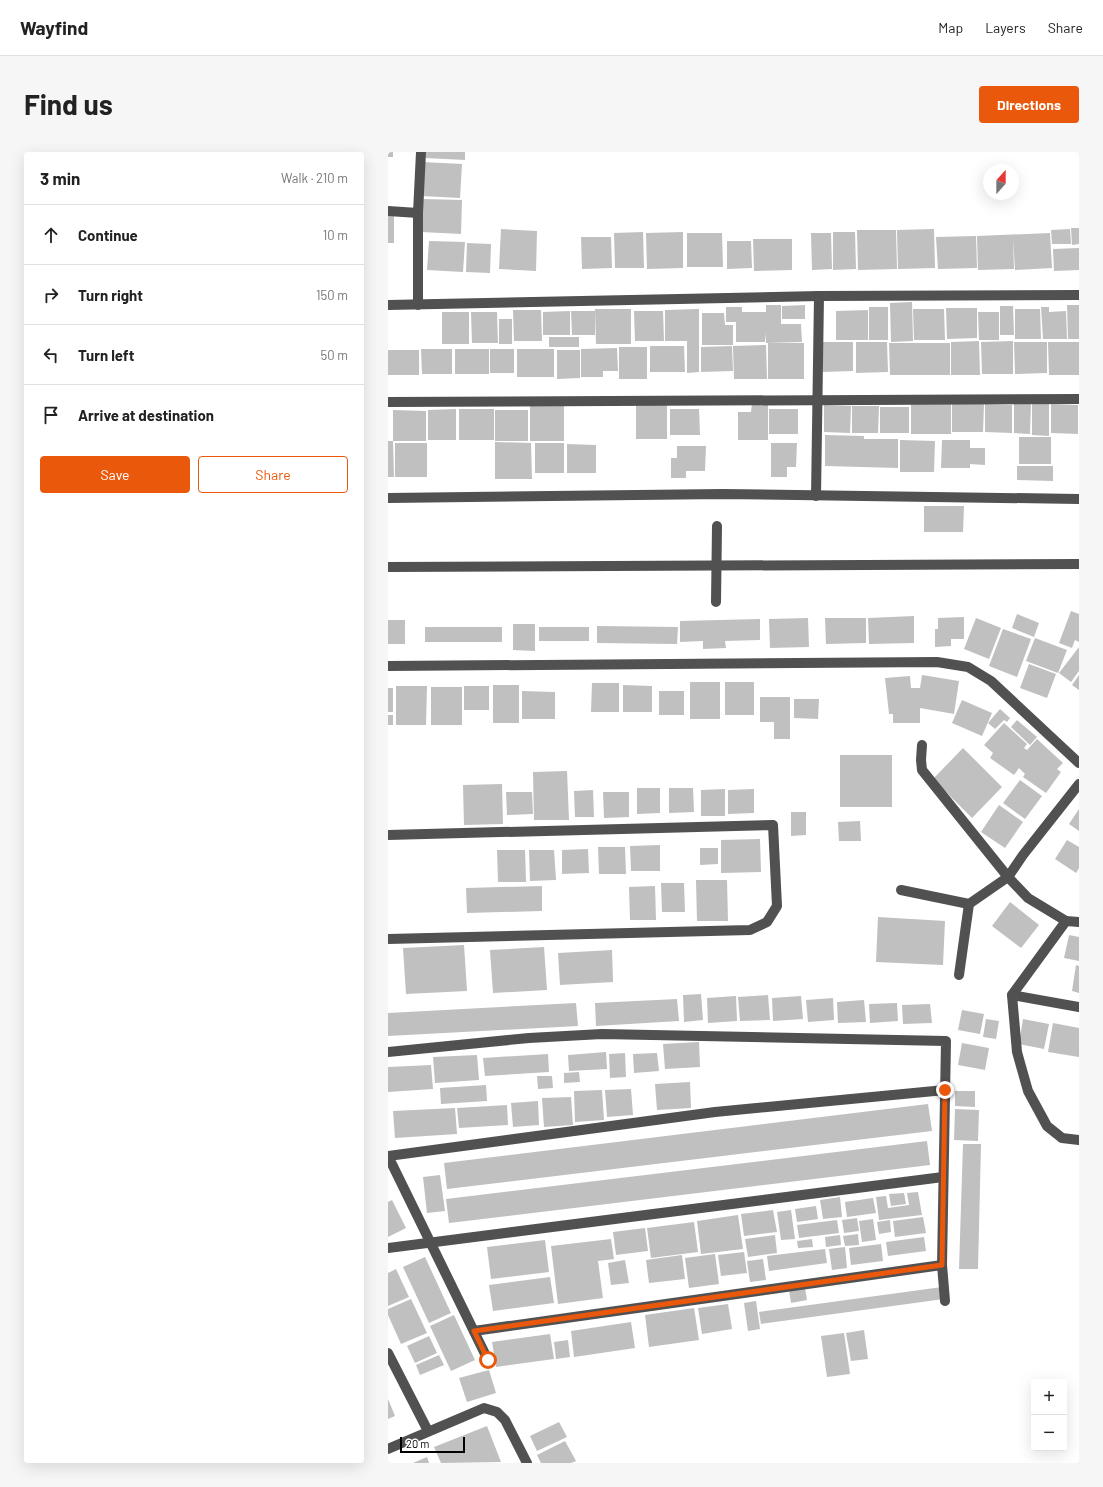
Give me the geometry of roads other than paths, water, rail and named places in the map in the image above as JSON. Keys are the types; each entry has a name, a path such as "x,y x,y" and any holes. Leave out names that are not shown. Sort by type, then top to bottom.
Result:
{"street":[{"path":"418,305 418,213 421,152"},
{"path":"388,211 418,213"},
{"path":"388,305 819,296 1079,295"},
{"path":"816,496 819,296"},
{"path":"388,402 1079,398"},
{"path":"388,498 723,494 1079,499"},
{"path":"716,602 717,526"},
{"path":"388,567 1079,564"},
{"path":"388,666 937,662 968,667 991,681 1079,763"},
{"path":"922,745 922,770 1008,877 1028,898 1066,921 1079,922"},
{"path":"901,890 969,904 1008,877 1023,855 1079,784"},
{"path":"388,835 772,825 777,906 767,922 750,930 388,939"},
{"path":"959,974 969,904"},
{"path":"1066,921 1012,995 1017,1052 1028,1091 1047,1126 1062,1138 1079,1140"},
{"path":"1012,995 1079,1007"},
{"path":"388,1052 529,1038 602,1034 946,1041 942,1265 945,1301"},
{"path":"488,1360 432,1243 388,1156 715,1112 945,1090"},
{"path":"388,1248 943,1177"},
{"path":"474,1331 942,1265"},
{"path":"388,1353 428,1431"},
{"path":"388,1449 484,1408 497,1412 507,1423 527,1463"}]}
